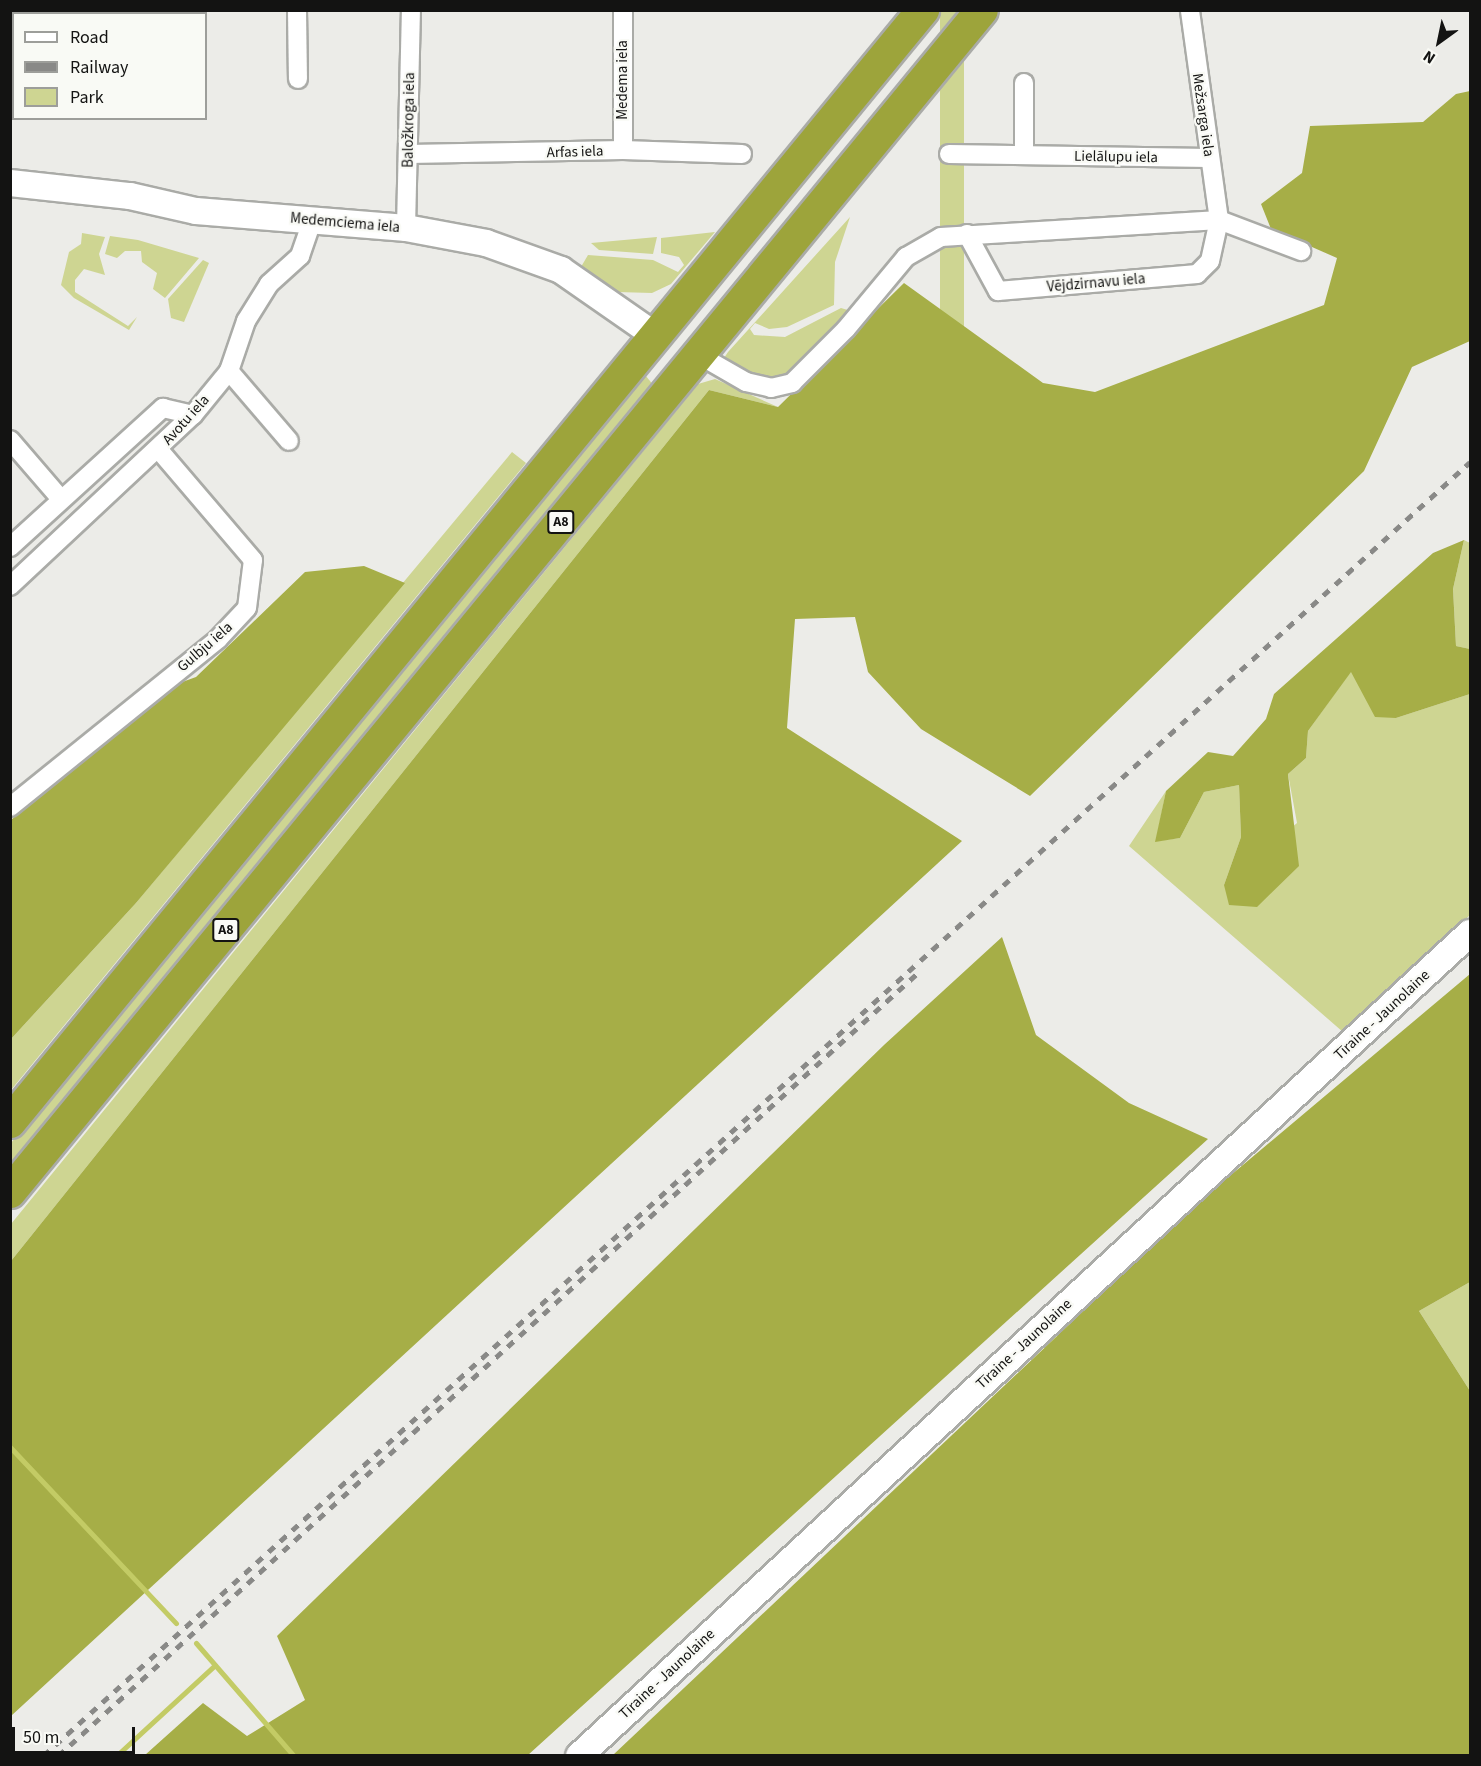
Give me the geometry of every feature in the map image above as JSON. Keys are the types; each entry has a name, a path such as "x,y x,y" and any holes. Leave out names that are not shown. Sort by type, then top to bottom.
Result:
{"highway":[{"path":"10,1122 923,10"},
{"name":"A8","path":"10,1192 982,10"}],"main road":[{"name":"Medemciema iela","path":"10,183 130,196 196,211 406,228 486,243 561,270 656,336"},
{"name":"Tīraine - Jaunolaine","path":"579,1755 1470,933"}],"street":[{"path":"297,10 298,79"},
{"name":"Baložkroga iela","path":"406,228 411,10"},
{"name":"Medema iela","path":"622,10 623,150"},
{"name":"Mežsarga iela","path":"1190,10 1219,220"},
{"path":"1024,83 1024,155"},
{"name":"Arfas iela","path":"409,154 623,150 742,154"},
{"name":"Lielālupu iela","path":"949,154 1209,158"},
{"name":"Avotu iela","path":"10,586 159,450 193,415 229,371 246,321 269,285 300,256 313,219"},
{"path":"699,355 746,382 771,388 792,383 919,245 967,234 1219,220 1301,251"},
{"name":"Vējdzirnavu iela","path":"967,234 998,291 1197,274 1210,261 1219,220"},
{"path":"229,371 289,441"},
{"path":"10,547 163,408 193,415"},
{"path":"10,440 61,499"},
{"name":"Gulbju iela","path":"10,807 219,639 247,608 253,560 159,450"}],"green space":[{"path":"940,11 964,11 964,395 940,395"},
{"path":"1470,91 1470,341 1412,367 1364,471 1030,796 921,729 868,672 855,617 795,619 787,728 962,841 11,1716 11,1261 709,390 778,407 904,283 1043,383 1095,392 1324,305 1337,258 1271,229 1261,204 1302,173 1310,126 1423,122 1456,94"},
{"path":"850,217 835,262 834,305 787,327 769,329 755,323 750,329 754,335 785,337 841,308 851,311 787,375 762,379 730,366 724,358 728,352"},
{"path":"715,232 671,284 652,293 617,292 578,272 588,255 653,260 678,272 684,265 679,257 661,253 661,238"},
{"path":"82,233 105,237 99,254 105,275 84,269 75,280 75,292 128,326 137,317 129,330 74,298 61,285 69,252 81,244"},
{"path":"110,236 138,240 199,258 165,298 153,289 157,273 142,262 141,251 125,251 117,258 105,254"},
{"path":"657,237 653,254 599,250 591,243"},
{"path":"203,260 209,263 184,322 171,318 168,299"},
{"path":"645,375 655,387 11,1173 11,1143 638,376"},
{"path":"715,379 778,407 709,390 11,1261 11,1224 698,384"},
{"path":"512,452 526,463 11,1090 11,1039 136,903"},
{"path":"1464,540 1470,543 1470,649 1456,646 1453,589"},
{"path":"1464,540 1453,589 1456,646 1470,649 1470,694 1396,718 1375,717 1351,672 1308,731 1306,758 1288,774 1299,866 1257,907 1229,905 1224,885 1241,837 1239,785 1204,792 1180,838 1155,842 1166,791 1208,752 1233,756 1266,719 1274,694 1433,553"},
{"path":"364,566 405,583 136,903 11,1039 10,821 152,693 196,677 305,572"},
{"path":"1351,671 1396,718 1470,694 1470,915 1343,1032 1129,846 1166,791 1156,841 1180,838 1204,792 1239,785 1241,837 1224,885 1297,823 1288,774 1306,758 1308,731"},
{"path":"1002,937 1036,1035 1129,1103 1208,1139 528,1755 145,1755 203,1703 247,1736 305,1700 277,1636 884,1045"},
{"path":"1470,974 1470,1282 1419,1311 1470,1391 1470,1755 613,1755 1200,1201"},
{"path":"1470,1282 1470,1391 1419,1311"}],"waterway":[{"path":"10,1447 176,1623"},
{"path":"196,1643 294,1756"},
{"path":"116,1756 215,1665"}],"railway":[{"path":"43,1756 1470,462"},
{"path":"58,1756 921,970"}]}
